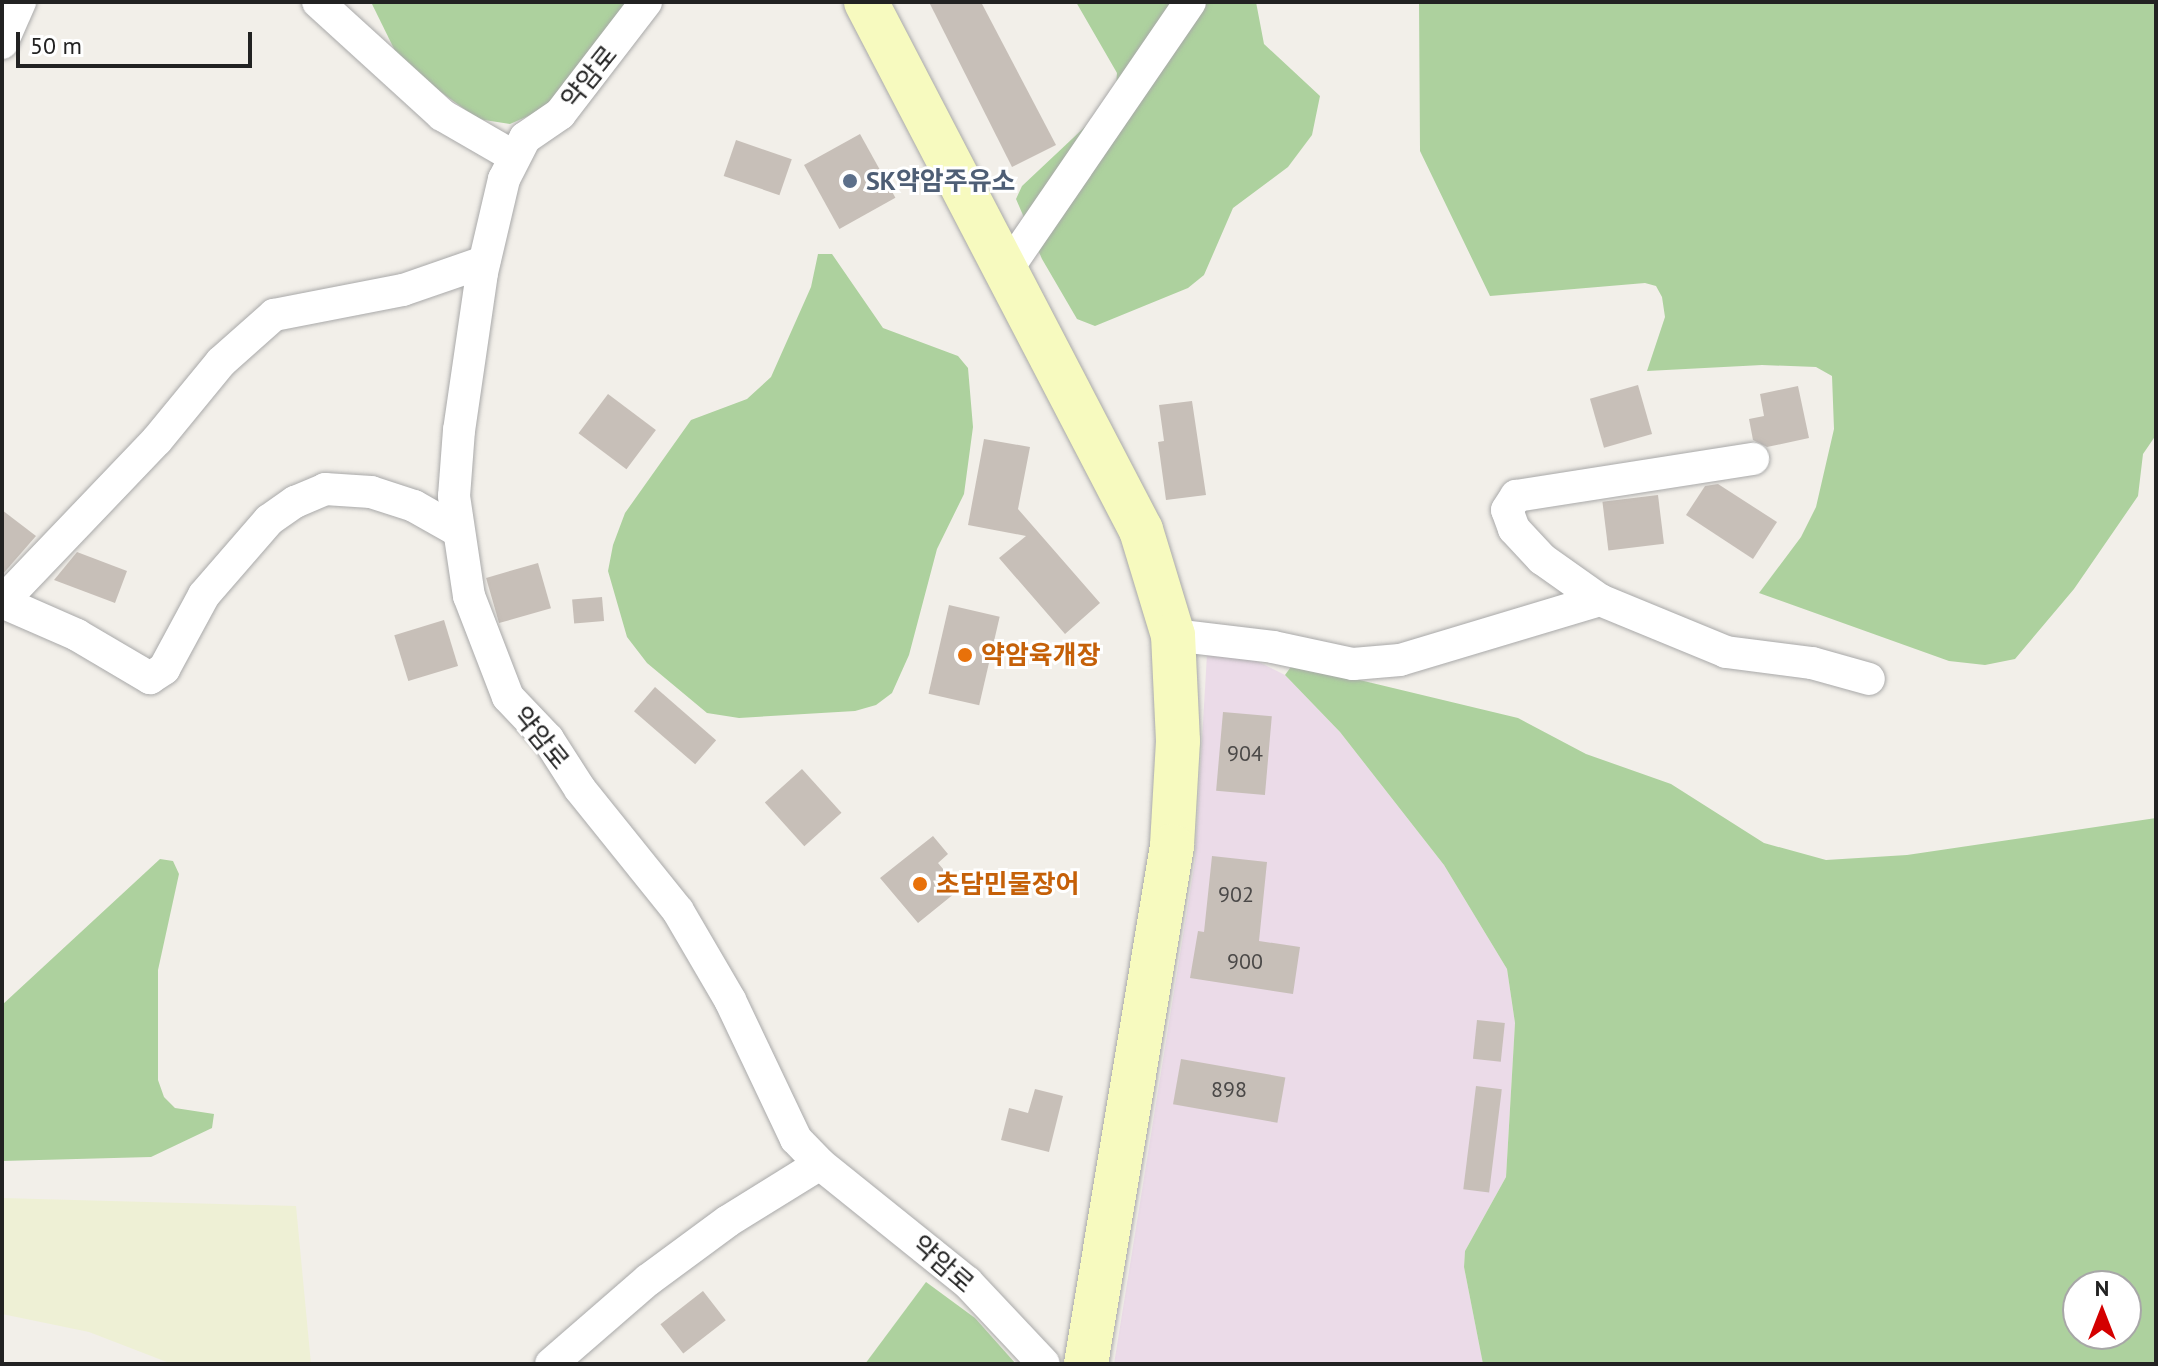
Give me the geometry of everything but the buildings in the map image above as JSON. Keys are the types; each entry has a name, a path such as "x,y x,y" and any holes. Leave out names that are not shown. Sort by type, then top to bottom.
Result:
{"street":[{"path":"2,43 20,2"},
{"path":"318,2 442,115 513,156"},
{"name":"약암로","path":"646,2 560,114 525,138 513,156 484,262 459,430 458,531 469,596 508,697 548,739 580,789 678,911 730,1000 784,1122 820,1164 967,1282 1044,1364"},
{"path":"866,2 1008,268 1141,530 1173,635 1178,741 1172,846 1086,1364"},
{"path":"1008,268 1190,2"},
{"path":"458,531 414,506 371,492 325,489 295,502 269,520 204,595 164,669 150,678 3,601 157,440 250,332 274,315 303,306 403,290 484,262"},
{"path":"1753,459 1516,496 1507,510 1514,529 1542,559 1600,600 1726,652 1812,663 1869,679"},
{"path":"1173,635 1374,664 1600,600"},
{"path":"551,1364 648,1280 728,1221 820,1164"}],"shaded area":[{"path":"1207,654 1253,659 1285,675 1340,732 1444,865 1507,969 1515,1023 1506,1177 1465,1251 1464,1267 1483,1364 1114,1364 1195,861"}],"green space":[{"path":"371,2 635,2 544,109 510,124 478,119 401,63"},
{"path":"1076,2 1256,2 1264,44 1320,96 1312,135 1288,167 1233,208 1204,275 1188,288 1095,326 1077,319 1042,259 1016,199 1022,186 1089,123 1116,86 1117,73"},
{"path":"1419,2 2156,2 2156,435 2143,454 2138,496 2074,589 2015,659 1985,665 1949,661 1759,593 1801,537 1816,507 1834,429 1832,376 1816,367 1762,365 1647,371 1665,317 1662,297 1656,286 1645,283 1490,296 1420,151"},
{"path":"818,254 832,254 883,328 958,356 968,368 973,427 964,494 937,549 909,655 892,693 876,705 855,711 739,718 707,713 647,663 627,637 608,571 613,545 625,513 691,420 747,399 771,377 811,287"},
{"path":"1293,664 1518,718 1586,754 1671,784 1764,843 1826,860 1907,855 2156,818 2156,1364 1483,1364 1464,1267 1465,1251 1506,1177 1515,1023 1507,969 1444,865 1340,732 1285,675"},
{"path":"160,859 173,861 179,874 158,970 158,1080 164,1097 175,1108 214,1114 212,1128 151,1157 2,1161 2,1005"},
{"path":"2,1198 296,1206 311,1364 172,1364 89,1332 2,1314"},
{"path":"926,1282 975,1318 1016,1364 865,1364"}],"place":[{"name":"SK약암주유소","path":"850,181"},
{"name":"약암육개장","path":"965,655"},
{"name":"초담민물장어","path":"920,884"}]}
